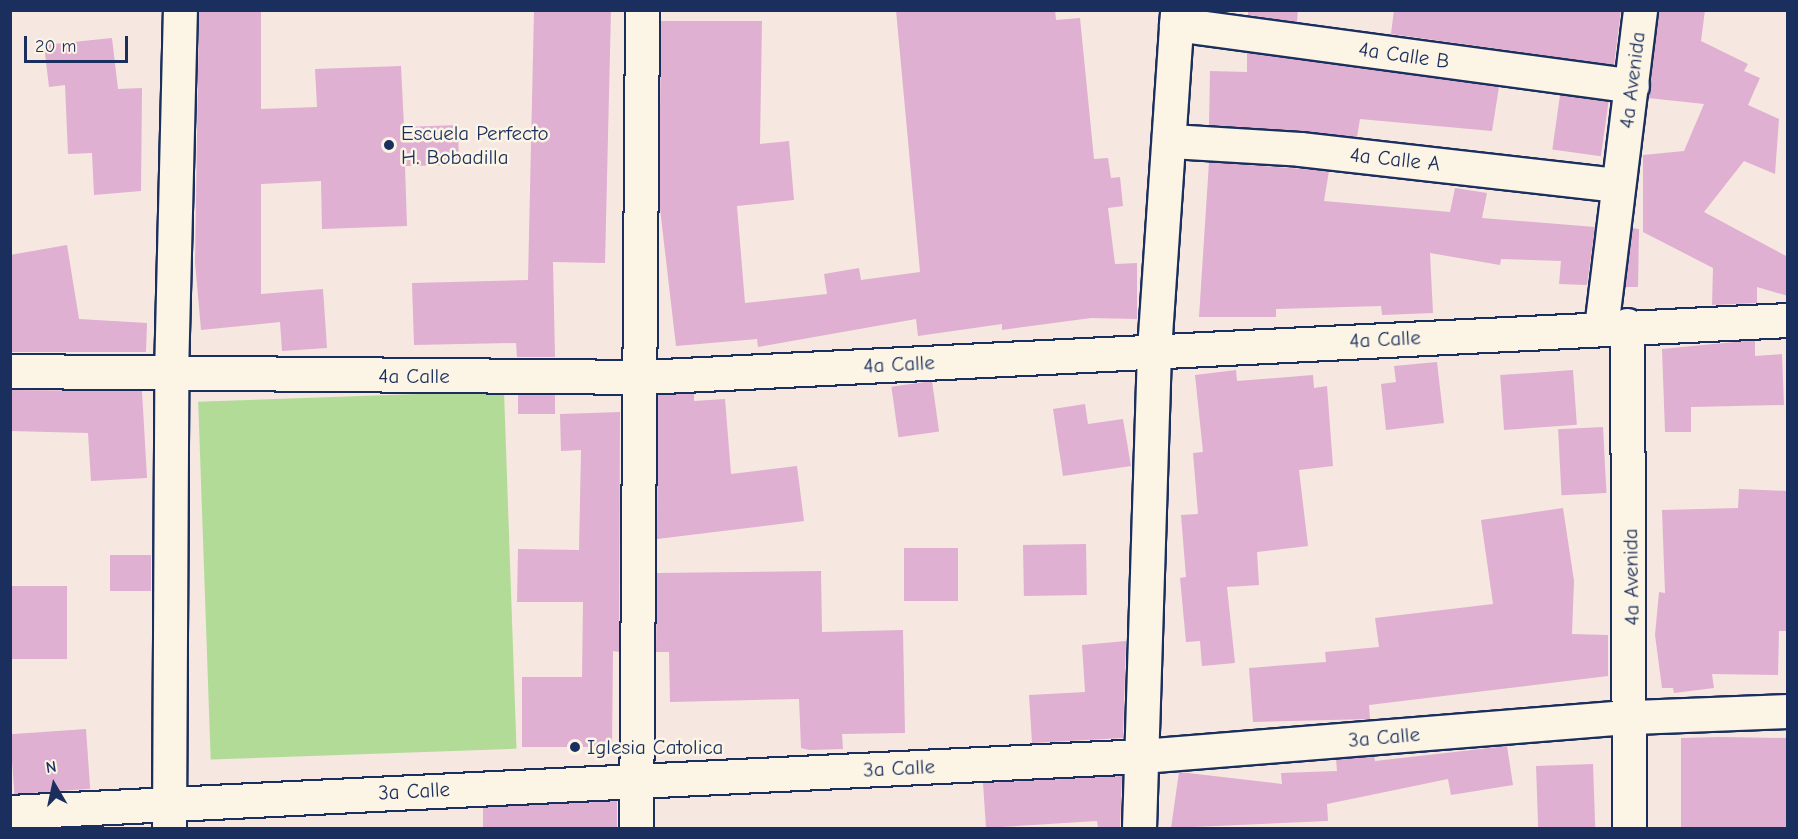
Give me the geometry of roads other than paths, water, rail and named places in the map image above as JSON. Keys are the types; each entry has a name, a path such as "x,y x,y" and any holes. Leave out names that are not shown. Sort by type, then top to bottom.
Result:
{"street":[{"path":"169,816 171,375 180,10"},
{"path":"636,828 643,377 642,10"},
{"name":"4a Avenida","path":"1629,828 1632,717 1614,327 1618,185 1640,10"},
{"path":"1139,828 1154,350 1171,141 1176,17"},
{"name":"4a Calle B","path":"1176,17 1632,86"},
{"name":"4a Calle A","path":"1171,141 1300,149 1618,185"},
{"name":"4a Calle","path":"10,371 171,375 643,377 1788,320"},
{"name":"3a Calle","path":"10,813 169,816 636,780 1143,756 1632,717 1788,711"}],"place":[{"name":"Escuela Perfecto H. Bobadilla","path":"389,145"},
{"name":"Iglesia Catolica","path":"575,747"}]}
